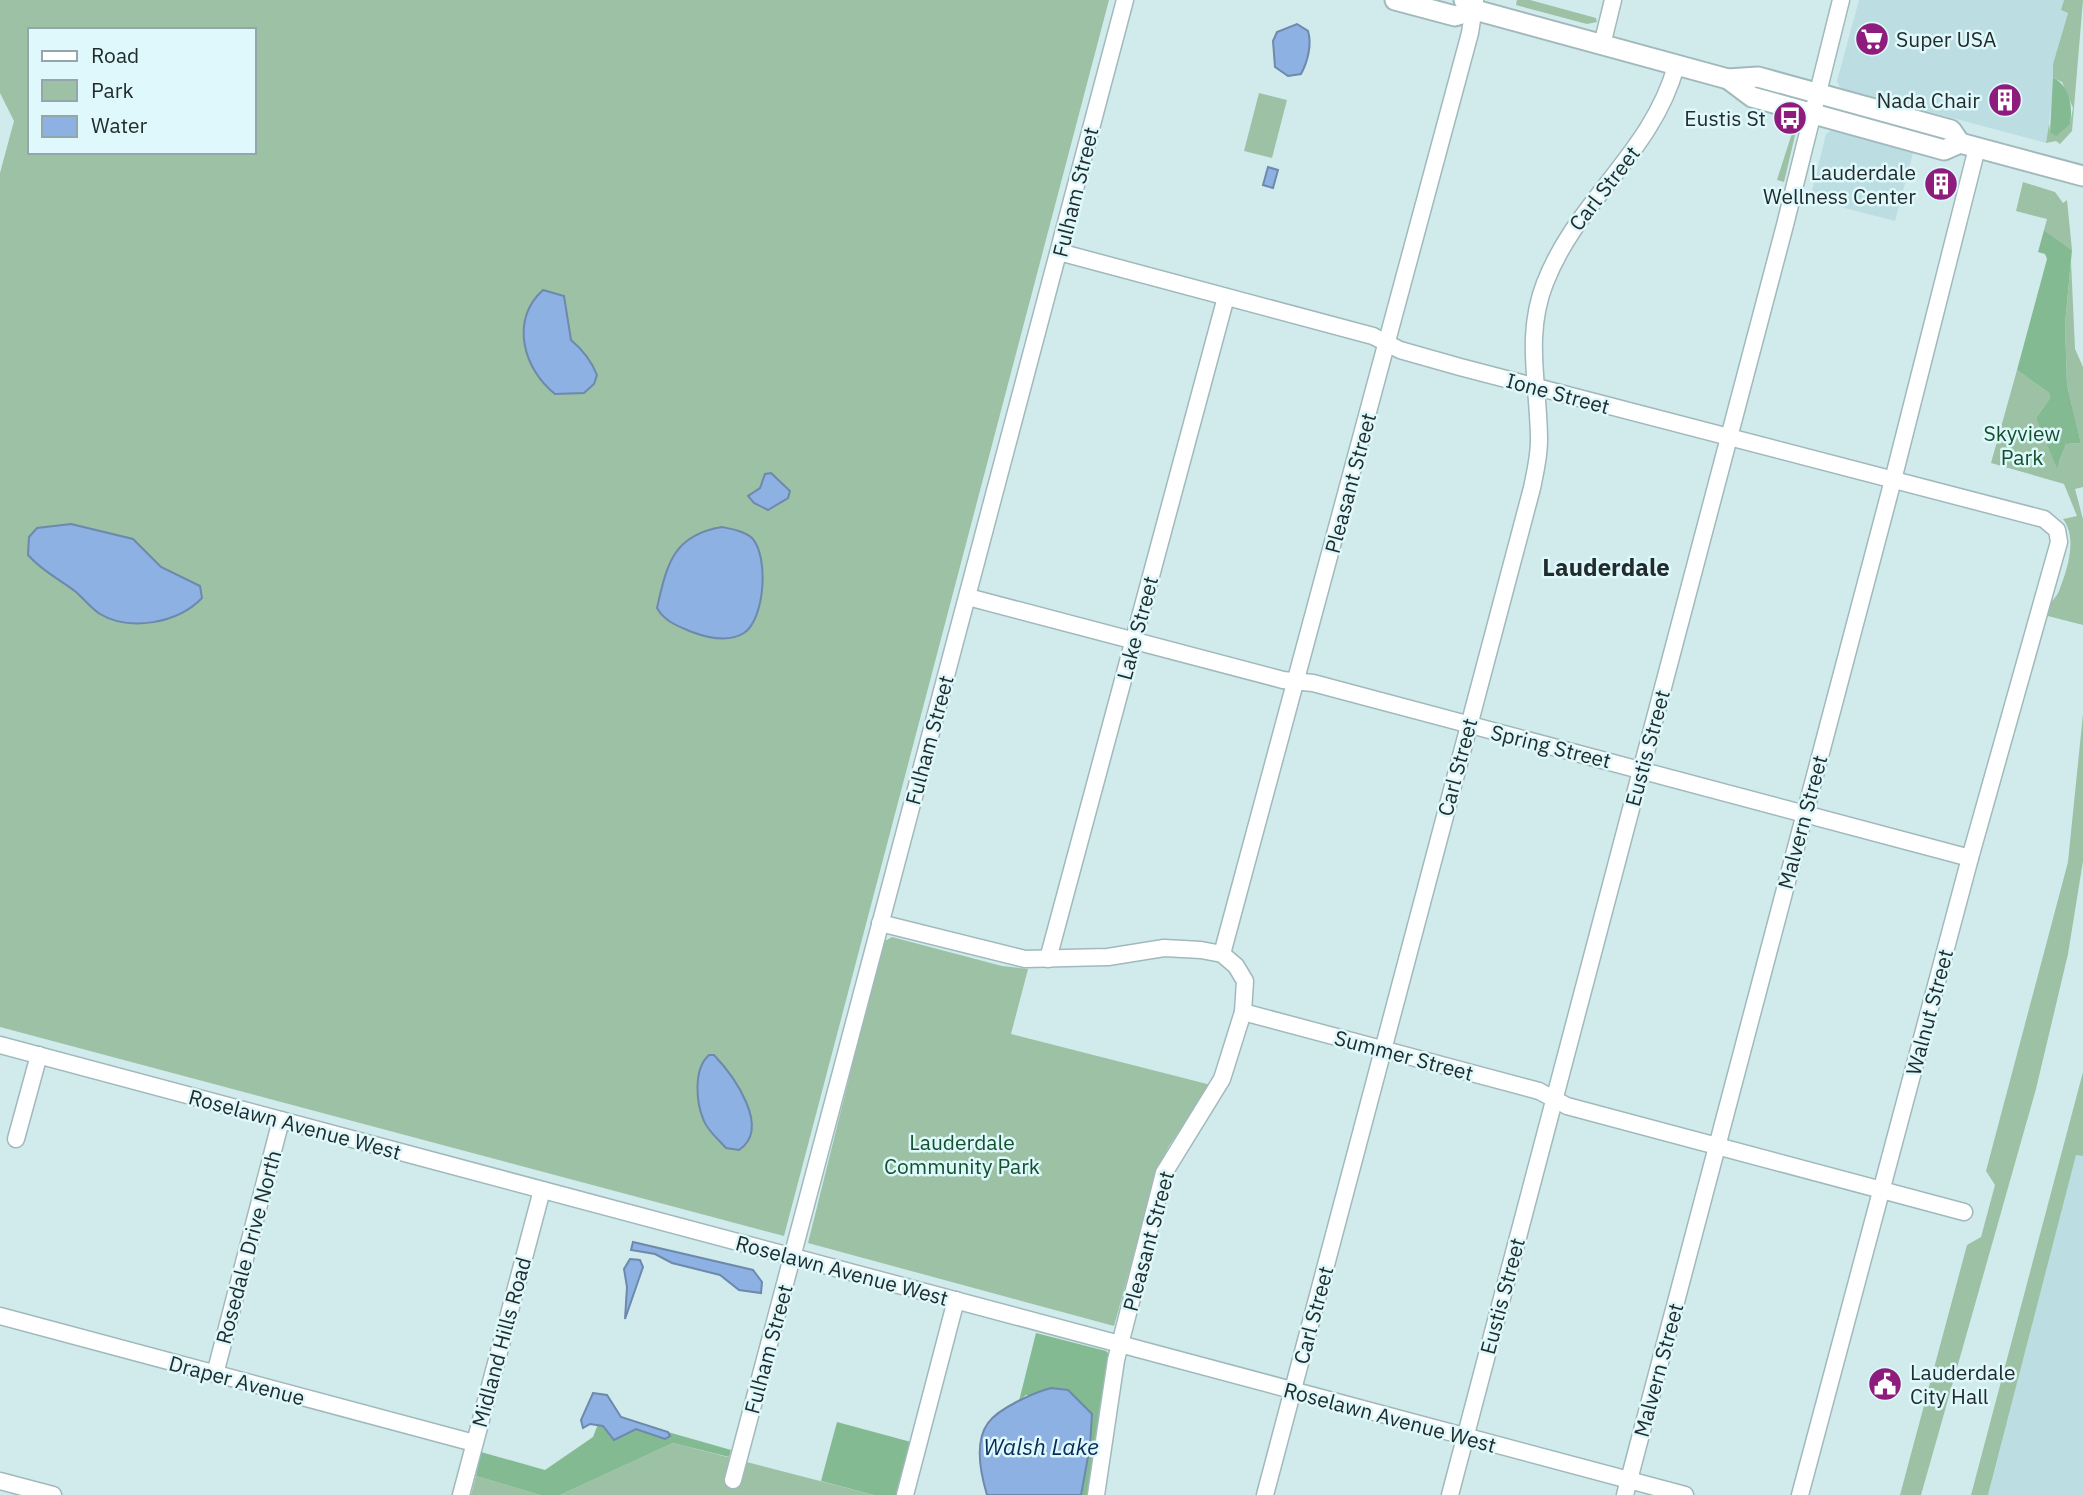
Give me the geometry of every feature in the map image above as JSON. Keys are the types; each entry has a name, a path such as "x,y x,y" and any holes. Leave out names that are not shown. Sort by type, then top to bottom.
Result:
{"main road":[{"path":"1395,0 1455,16 1474,3 1676,66 1728,79 1758,77 1951,130 1968,145 2082,176"},
{"path":"1728,79 1752,97 1944,150 1968,145"}],"street":[{"name":"Fulham Street","path":"733,1480 1125,0"},
{"path":"1602,45 1613,0"},
{"name":"Eustis Street","path":"1450,1495 1729,438 1841,0"},
{"name":"Pleasant Street","path":"1222,954 1388,342 1474,3"},
{"name":"Carl Street","path":"1265,1495 1537,461 1532,337 1536,312 1551,269 1579,217 1649,131 1667,98 1676,66"},
{"name":"Malvern Street","path":"1627,1488 1893,480 1968,145"},
{"name":"Ione Street","path":"1059,252 1373,336 1401,350 2044,519 2057,530"},
{"name":"Lake Street","path":"1048,959 1226,297"},
{"name":"Walnut Street","path":"1800,1495 1970,858 2059,542 2057,530"},
{"name":"Spring Street","path":"968,597 1133,642 1313,683 1970,858"},
{"path":"880,923 1006,957 1108,957 1164,948 1222,954 1236,966 1245,981 1243,1012"},
{"name":"Pleasant Street","path":"1096,1495 1119,1352 1164,1173 1222,1079 1243,1012"},
{"name":"Summer Street","path":"1243,1012 1539,1091 1567,1106 1964,1212"},
{"name":"Roselawn Avenue West","path":"0,1045 956,1300 1119,1352 1293,1391 1465,1437 1627,1488 1685,1495"},
{"path":"16,1139 39,1055"},
{"name":"Rosedale Drive North","path":"215,1374 281,1120"},
{"name":"Midland Hills Road","path":"461,1495 542,1190"},
{"path":"905,1495 956,1300"},
{"name":"Draper Avenue","path":"0,1316 474,1443"},
{"path":"0,1481 53,1495"}],"shaded area":[{"path":"1859,0 2064,0 2061,10 2068,13 2053,64 2053,95 2046,143 1840,88 1837,81"},
{"path":"1832,130 1913,153 1895,221 1810,199 1826,134"},
{"path":"2076,1154 2083,1156 2083,1495 1988,1495"}],"green space":[{"path":"0,0 1109,0 784,1236 0,1027 0,173 14,121 0,93"},
{"path":"1517,0 1530,0 1596,18 1597,22 1587,24 1516,5"},
{"path":"2064,0 2083,0 2072,131 2060,144 2056,141 2046,143 2049,123 2050,132 2070,124 2073,108 2062,82 2053,78 2053,64 2068,13 2061,10"},
{"path":"2053,78 2067,91 2071,111 2070,124 2056,136 2050,132"},
{"path":"1259,93 1287,100 1272,158 1244,151"},
{"path":"1797,127 1784,182 1777,180 1792,133"},
{"path":"2023,182 2055,192 2063,203 2067,200 2072,250 2044,230 2047,219 2016,211"},
{"path":"2044,230 2072,250 2065,324 2067,385 2081,443 2066,444 2057,468 2036,418 2050,398 2049,393 2017,370 2047,259 2045,254 2038,252"},
{"name":"Skyview Park","path":"2071,261 2075,349 2083,367 2083,487 2075,489 2083,519 2083,625 2044,615 2059,591 2070,555 2070,536 2063,519 2077,516 2064,484 1991,463 2017,370 2049,393 2050,398 2036,418 2059,463 2066,444 2081,443 2067,385 2065,324"},
{"path":"2083,714 2083,861 2068,954 2036,1089 1921,1495 1900,1495 1967,1245 1981,1237 1995,1185 1986,1171 2068,862"},
{"name":"Lauderdale Community Park","path":"892,937 1002,966 1028,969 1011,1034 1211,1085 1169,1146 1158,1168 1114,1326 808,1243 883,942"},
{"path":"2083,1072 2083,1156 2076,1155 1988,1495 1971,1495"},
{"path":"1036,1333 1106,1351 1110,1355 1090,1495 1081,1495 1090,1446 1092,1414 1026,1395 1019,1401"},
{"path":"837,1422 911,1442 897,1495 874,1495 821,1481"},
{"path":"598,1424 603,1426 614,1440 640,1429 665,1439 670,1436 668,1432 731,1450 729,1457 673,1443 560,1495 540,1495 476,1476 481,1452 545,1470 593,1437"},
{"path":"673,1443 874,1495 560,1495"},
{"path":"476,1476 540,1495 471,1495"}],"water":[{"path":"1297,24 1308,31 1309,52 1301,74 1288,76 1275,67 1273,41 1277,32"},
{"path":"1268,167 1278,170 1273,188 1263,185"},
{"path":"543,290 564,296 571,340 586,356 597,375 594,384 584,393 555,394 535,372 529,358 524,330 526,316 532,302"},
{"path":"771,473 790,491 788,498 768,510 754,503 748,496 760,488 765,474"},
{"path":"71,524 133,539 161,567 200,586 202,598 180,614 153,622 125,623 100,614 28,555 29,537 37,528"},
{"path":"722,527 742,532 752,538 761,558 762,572 760,602 751,626 738,636 725,639 682,628 668,620 657,608 664,578 675,554 693,537"},
{"path":"709,1055 714,1055 731,1075 751,1116 752,1129 748,1140 739,1150 726,1148 708,1128 701,1114 698,1077"},
{"path":"633,1242 753,1270 762,1282 761,1293 739,1290 720,1275 672,1263 655,1254 631,1250"},
{"path":"630,1259 640,1260 643,1267 625,1319 627,1287 624,1269"},
{"name":"Walsh Lake","path":"1051,1388 1068,1390 1092,1414 1090,1446 1081,1495 987,1495 980,1449 988,1423 993,1417 1026,1397"},
{"path":"593,1393 607,1395 621,1417 668,1432 670,1436 665,1439 636,1429 614,1440 603,1426 590,1424 583,1428 581,1420"}],"place":[{"name":"Super USA","path":"1872,39"},
{"name":"Nada Chair","path":"2005,100"},
{"name":"Eustis St","path":"1790,118"},
{"name":"Lauderdale Wellness Center","path":"1941,184"},
{"name":"Lauderdale City Hall","path":"1885,1384"}],"district":[{"name":"Lauderdale","path":"1606,567"}]}
